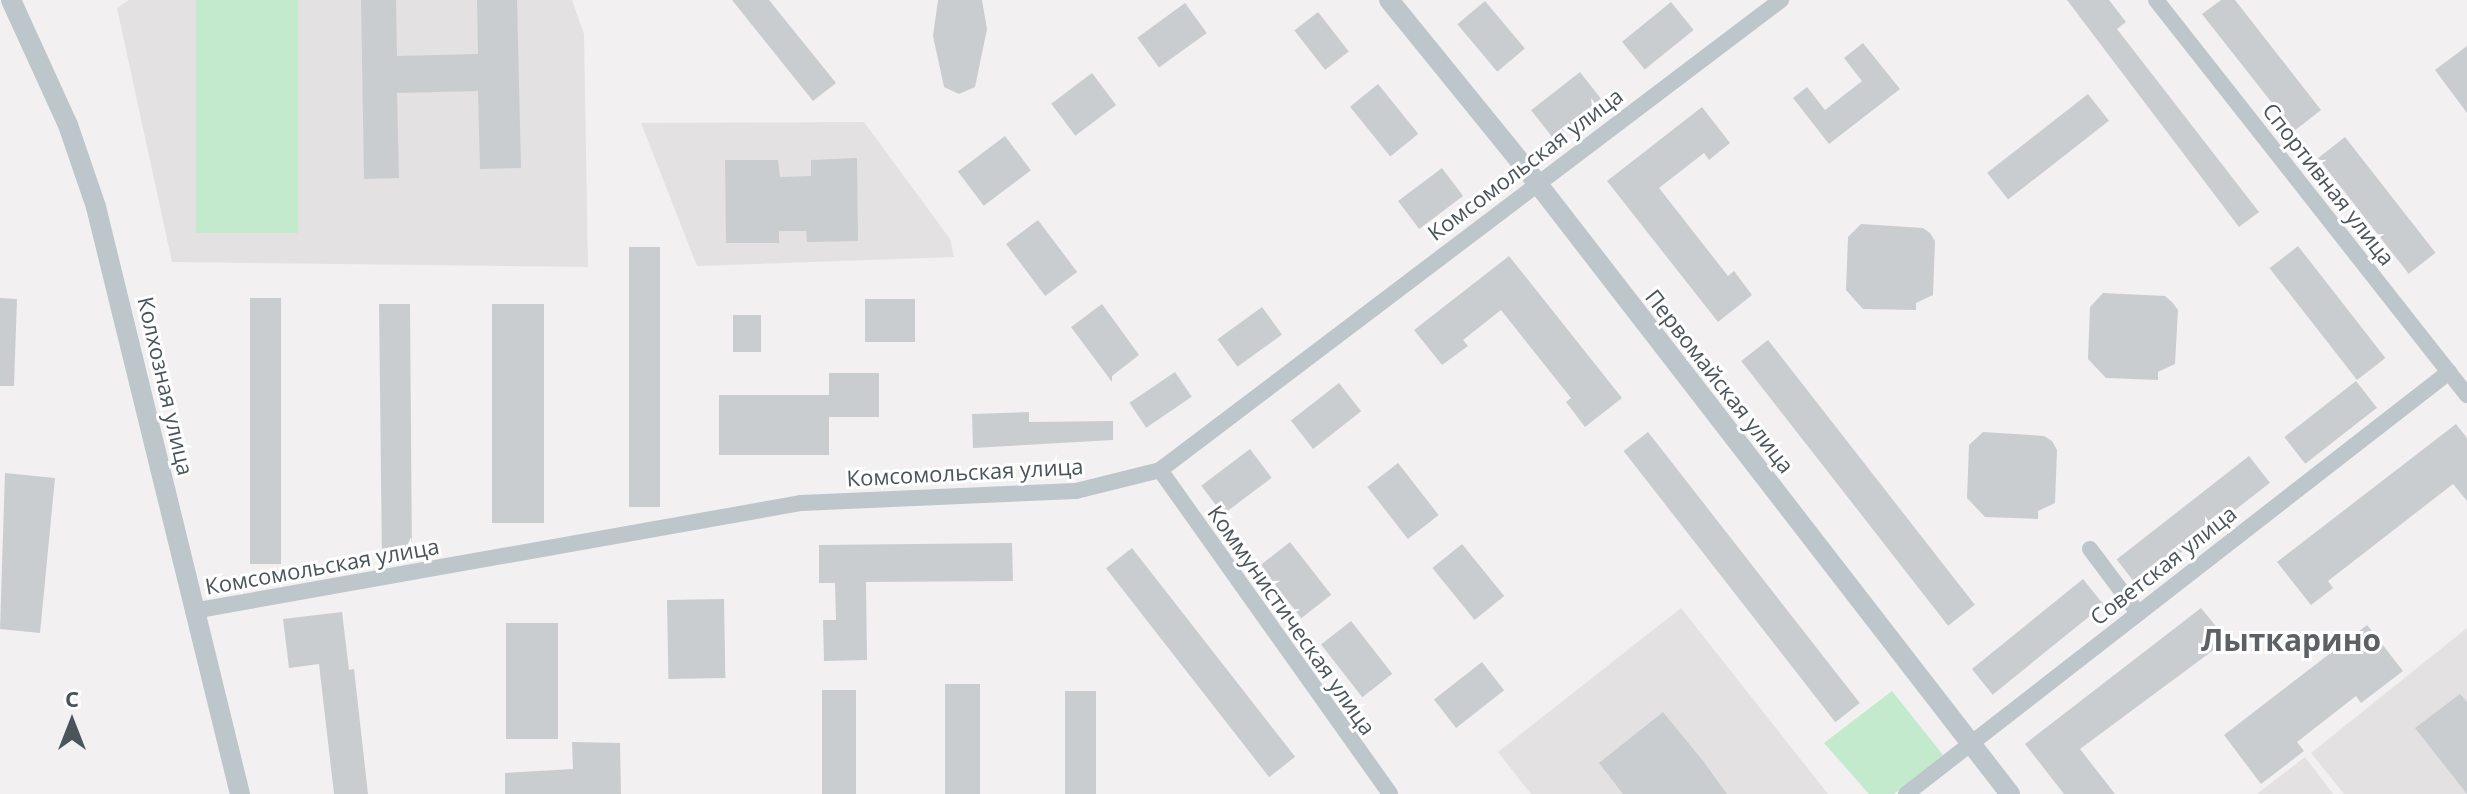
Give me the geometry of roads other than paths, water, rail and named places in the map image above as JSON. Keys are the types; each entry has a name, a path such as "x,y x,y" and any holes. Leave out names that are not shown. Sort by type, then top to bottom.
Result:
{"street":[{"name":"Колхозная улица","path":"11,0 68,125 96,207 130,332 193,611 240,794"},
{"name":"Первомайская улица","path":"1389,0 1537,183 2010,794"},
{"name":"Комсомольская улица","path":"193,611 801,503 1076,491 1160,470 1781,0"},
{"name":"Спортивная улица","path":"2156,0 2467,395"},
{"name":"Советская улица","path":"1906,794 2449,372"},
{"name":"Коммунистическая улица","path":"1160,470 1390,794"},
{"path":"2090,549 2138,613"}],"district":[{"name":"Лыткарино","path":"2291,640"}]}
